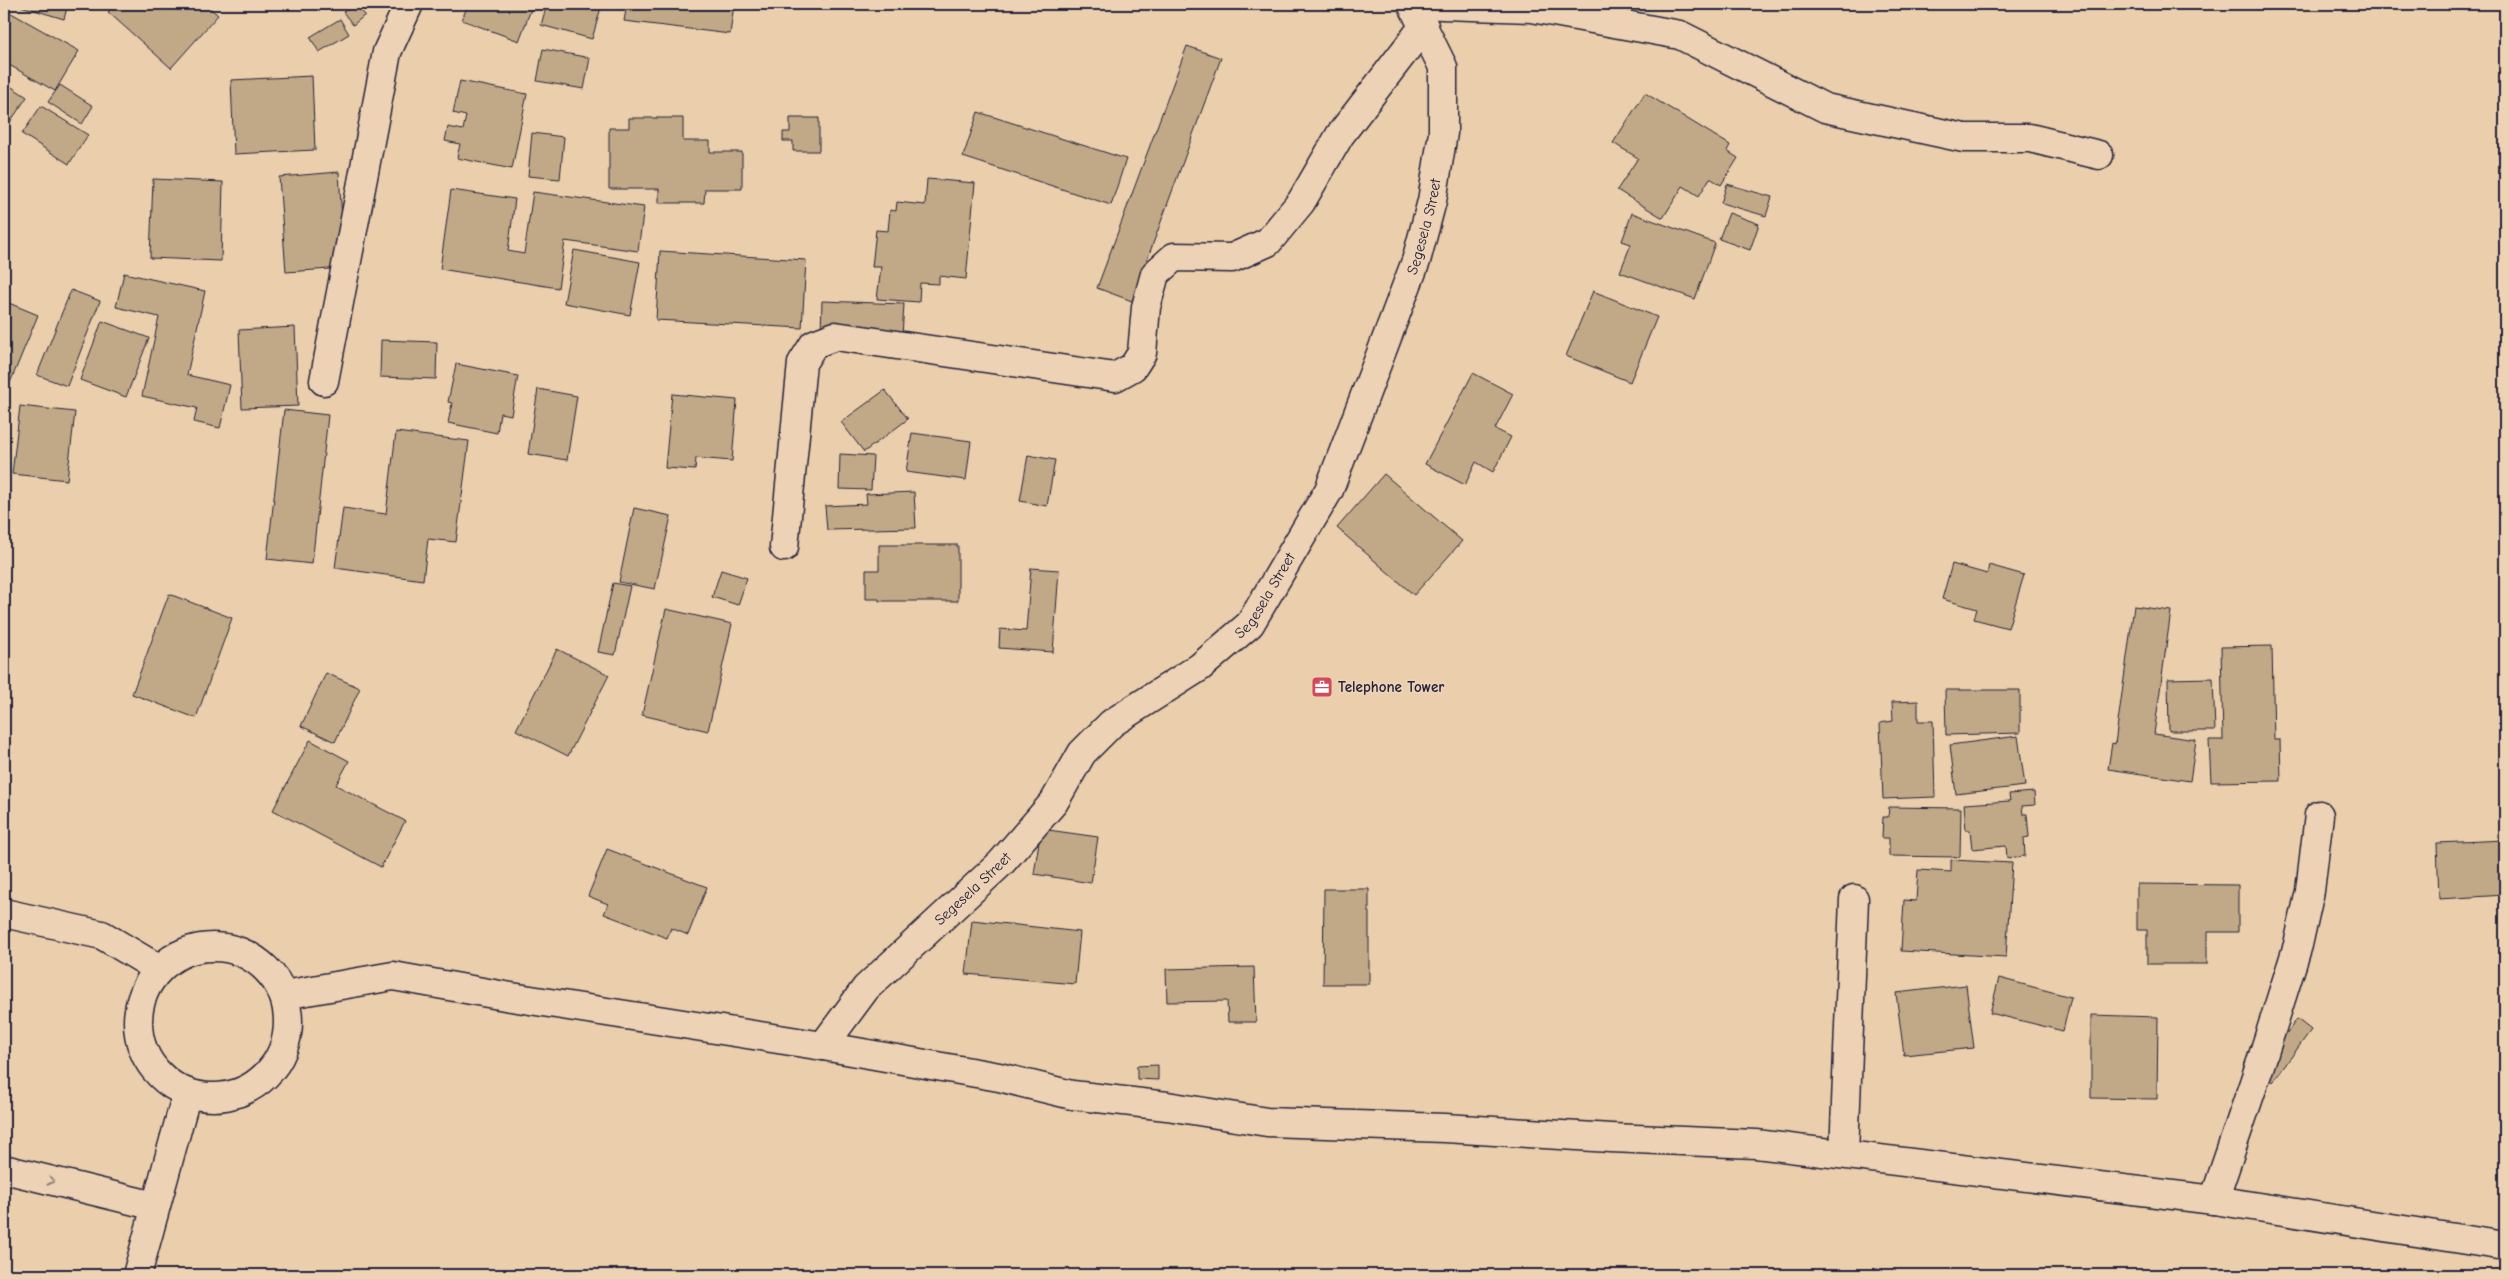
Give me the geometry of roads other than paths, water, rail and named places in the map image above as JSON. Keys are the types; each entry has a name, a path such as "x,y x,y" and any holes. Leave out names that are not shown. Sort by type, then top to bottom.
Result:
{"main road":[{"path":"324,381 387,52 409,4"},
{"path":"784,547 802,363 814,344 835,336 1114,377 1121,374 1133,367 1142,353 1146,307 1155,274 1174,257 1232,258 1268,242 1301,202 1416,11 1532,8 1680,35 1825,108 1964,138 2030,138 2099,155"},
{"name":"Segesela Street","path":"823,1046 866,988 1001,863 1054,802 1082,753 1112,723 1200,667 1250,624 1324,498 1416,261 1432,201 1443,133 1443,67 1416,11"},
{"path":"2214,1200 2298,945 2310,891 2319,815"},
{"path":"1844,1154 1854,899"},
{"path":"4,913 102,936 159,969"},
{"path":"219,947 240,951 258,962 274,977 284,996 288,1016 287,1038 280,1058 267,1075 250,1088 229,1096 208,1097 187,1093 168,1082 153,1067 141,1042 138,1028 139,1007 147,986 159,969 176,956 197,949 219,947"},
{"path":"284,996 393,976 504,996 823,1046 999,1077 1072,1095 1167,1106 1267,1122 1445,1128 1756,1144 2214,1200 2505,1246"},
{"path":"137,1275 187,1093"},
{"path":"4,1169 155,1206"}],"place":[{"name":"Telephone Tower","path":"1322,687"}]}
